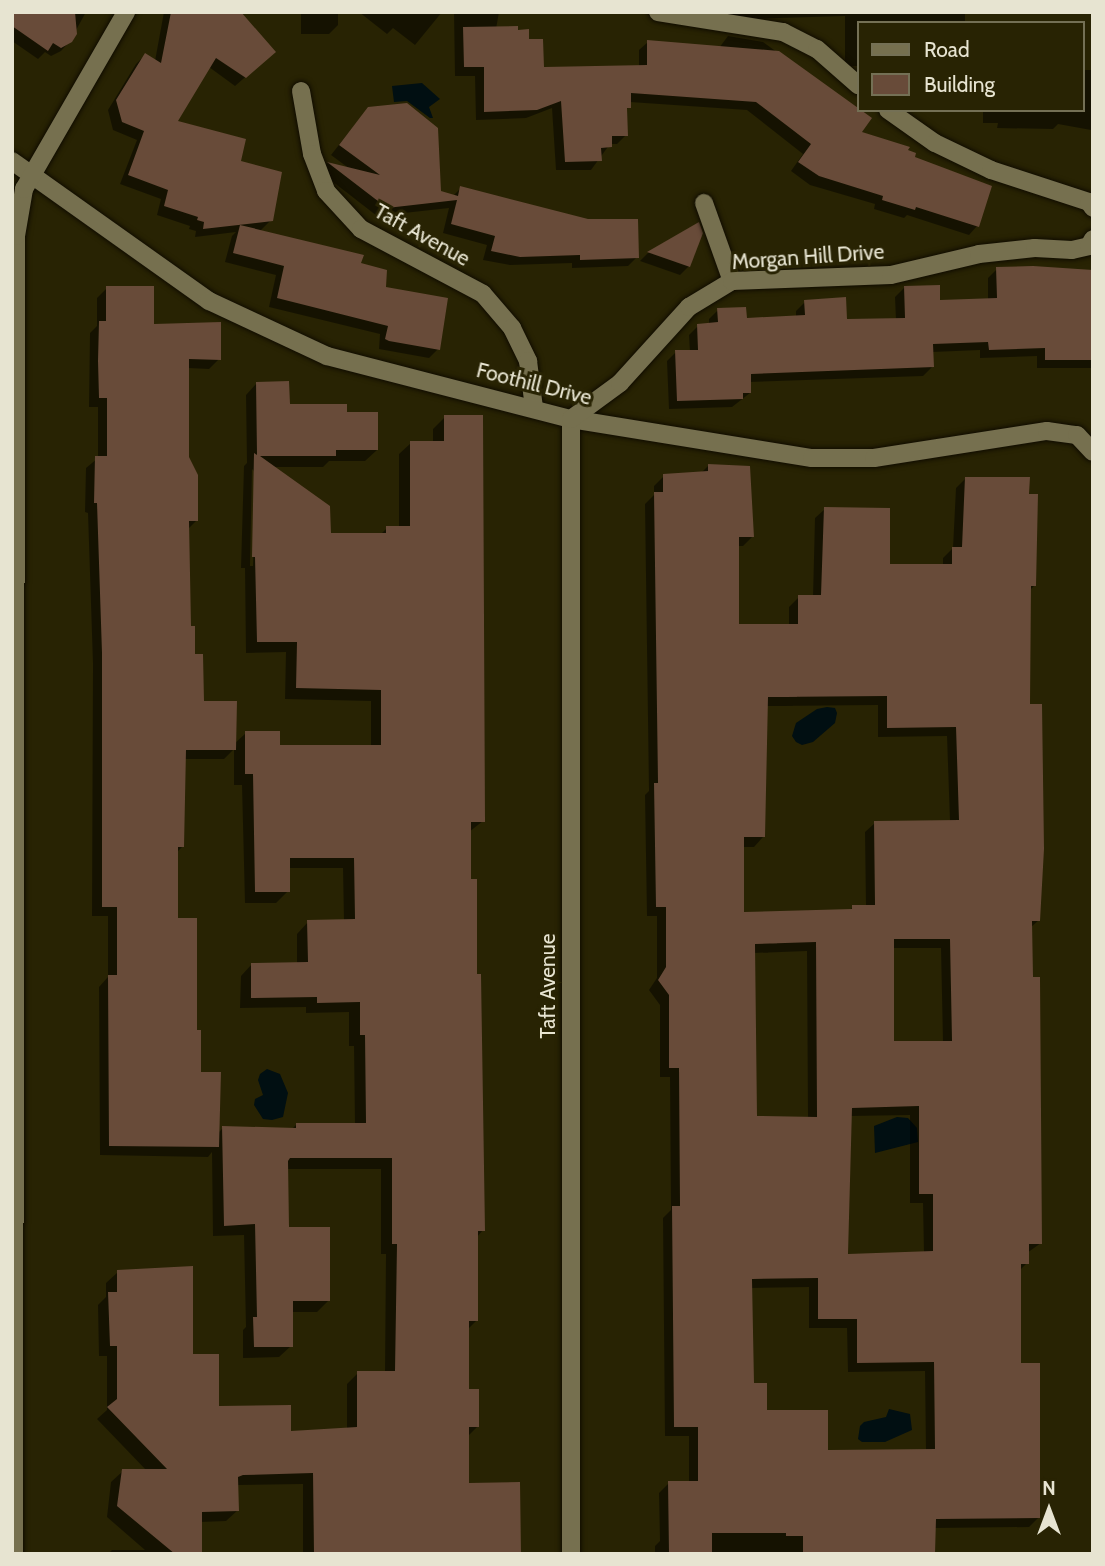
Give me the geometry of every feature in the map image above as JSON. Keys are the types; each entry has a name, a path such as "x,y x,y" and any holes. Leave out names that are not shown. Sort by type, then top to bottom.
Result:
{"street":[{"path":"14,1554 16,236 24,189 126,12"},
{"path":"659,12 783,32 817,49 856,83"},
{"name":"Taft Avenue","path":"301,91 313,154 326,191 361,229 483,294 512,328 528,361 534,408"},
{"path":"891,112 935,144 991,170 1089,202 1093,208"},
{"name":"Foothill Drive","path":"12,161 209,301 327,356 571,419 812,458 874,458 1047,431 1077,435 1093,452"},
{"path":"704,203 732,281"},
{"name":"Morgan Hill Drive","path":"571,419 620,383 689,307 732,281 891,275 979,254 1035,248 1072,250 1089,246 1093,239"},
{"name":"Taft Avenue","path":"571,419 571,1554"}],"shaded area":[{"path":"422,83 440,99 429,107 433,118 407,101 394,102 392,86"},
{"path":"835,708 835,723 813,742 802,745 796,742 792,736 796,723 817,709"},
{"path":"267,1069 280,1074 288,1093 283,1117 272,1120 263,1119 254,1105 255,1099 263,1095 258,1080 260,1074"},
{"path":"897,1117 908,1118 917,1128 918,1142 875,1153 874,1126"},
{"path":"889,1409 910,1414 912,1430 885,1442 862,1442 858,1439 860,1426 864,1422 886,1417"}],"building":[{"path":"12,12 75,12 77,34 72,42 61,48 53,43 48,51 12,26"},
{"path":"171,12 241,12 276,52 246,78 216,58 178,121 246,139 241,161 282,172 273,221 203,229 204,222 197,220 198,217 164,206 168,190 128,175 144,131 122,122 116,100 145,53 161,63"},
{"path":"518,26 518,30 529,29 529,39 543,39 544,67 647,65 647,40 779,51 856,106 856,112 864,112 872,118 862,132 910,147 908,150 916,153 915,157 992,186 979,227 916,207 915,210 882,200 883,196 819,176 798,162 811,144 756,102 631,93 631,108 627,108 628,136 612,136 612,147 601,148 602,161 565,162 561,101 537,110 484,112 484,67 464,67 463,27"},
{"path":"407,103 438,128 441,191 458,196 460,186 588,219 638,219 639,258 580,260 580,255 520,257 491,251 495,236 451,224 457,200 387,208 327,162 380,175 339,145 368,107"},
{"path":"699,222 703,233 690,267 647,252"},
{"path":"240,225 364,255 361,263 387,270 386,287 448,298 440,350 389,341 385,339 388,326 277,298 284,266 233,253"},
{"path":"1033,266 1093,270 1093,360 1045,360 1045,348 989,350 988,342 933,344 934,367 751,374 751,393 743,393 743,399 677,401 675,350 698,350 697,324 718,322 717,308 746,307 747,318 805,315 804,300 846,297 847,319 905,318 904,286 940,285 940,300 997,298 996,267"},
{"path":"106,286 154,286 154,324 221,322 221,360 189,359 189,457 198,475 198,521 189,521 191,626 195,626 195,654 203,654 204,701 237,701 236,750 186,750 184,847 178,847 178,918 197,918 197,1030 201,1030 201,1072 221,1072 219,1147 109,1146 108,975 117,975 117,907 102,907 102,653 97,503 94,503 95,456 107,456 107,398 99,398 98,361 99,321 106,321"},
{"path":"289,381 290,404 347,404 347,412 378,412 378,450 336,450 336,456 260,456 330,506 331,533 386,533 386,526 410,526 410,441 444,441 444,415 483,415 485,822 471,822 471,879 477,879 477,974 481,974 485,1231 478,1231 478,1321 469,1321 469,1389 479,1389 479,1427 469,1427 469,1483 520,1482 521,1554 314,1554 313,1473 238,1477 239,1511 202,1512 202,1554 175,1554 117,1506 122,1469 167,1469 107,1407 117,1399 117,1346 110,1346 108,1292 117,1292 117,1270 193,1266 193,1354 219,1354 219,1406 291,1405 291,1431 357,1427 357,1371 395,1371 397,1244 392,1244 392,1158 290,1158 288,1161 289,1227 330,1227 330,1301 293,1301 293,1347 254,1347 253,1317 257,1317 255,1224 224,1226 222,1126 296,1128 296,1123 366,1123 365,1035 360,1035 360,1002 317,1003 317,997 251,998 251,963 308,962 307,920 355,919 354,858 290,858 290,892 255,892 253,774 245,774 245,731 280,731 280,745 381,745 381,690 296,688 297,642 257,642 255,557 252,557 254,453 257,455 256,382"},
{"path":"708,464 750,466 754,537 739,537 739,624 798,624 798,595 821,595 824,507 890,508 890,564 952,564 952,547 962,547 965,477 1030,477 1029,494 1038,494 1036,586 1031,586 1030,704 1042,704 1044,849 1040,921 1032,921 1033,977 1040,977 1042,1244 1029,1244 1029,1264 1021,1264 1021,1363 1040,1363 1040,1518 936,1519 935,1554 803,1554 803,1536 786,1536 786,1533 712,1533 712,1554 669,1554 668,1481 698,1481 698,1427 674,1427 672,1206 680,1206 679,1068 669,1068 669,995 658,980 666,967 666,907 656,907 654,783 658,783 654,492 663,492 663,474 708,471","holes":["887,696 887,728 956,727 959,820 874,821 875,905 852,905 852,909 744,912 744,837 765,837 768,697","894,939 950,939 952,1041 894,1041","816,942 817,1117 757,1116 755,944","919,1106 919,1194 933,1194 933,1251 848,1254 852,1108","818,1278 818,1319 857,1319 857,1363 934,1362 935,1449 828,1450 828,1410 767,1410 767,1383 754,1383 752,1279"]}]}
